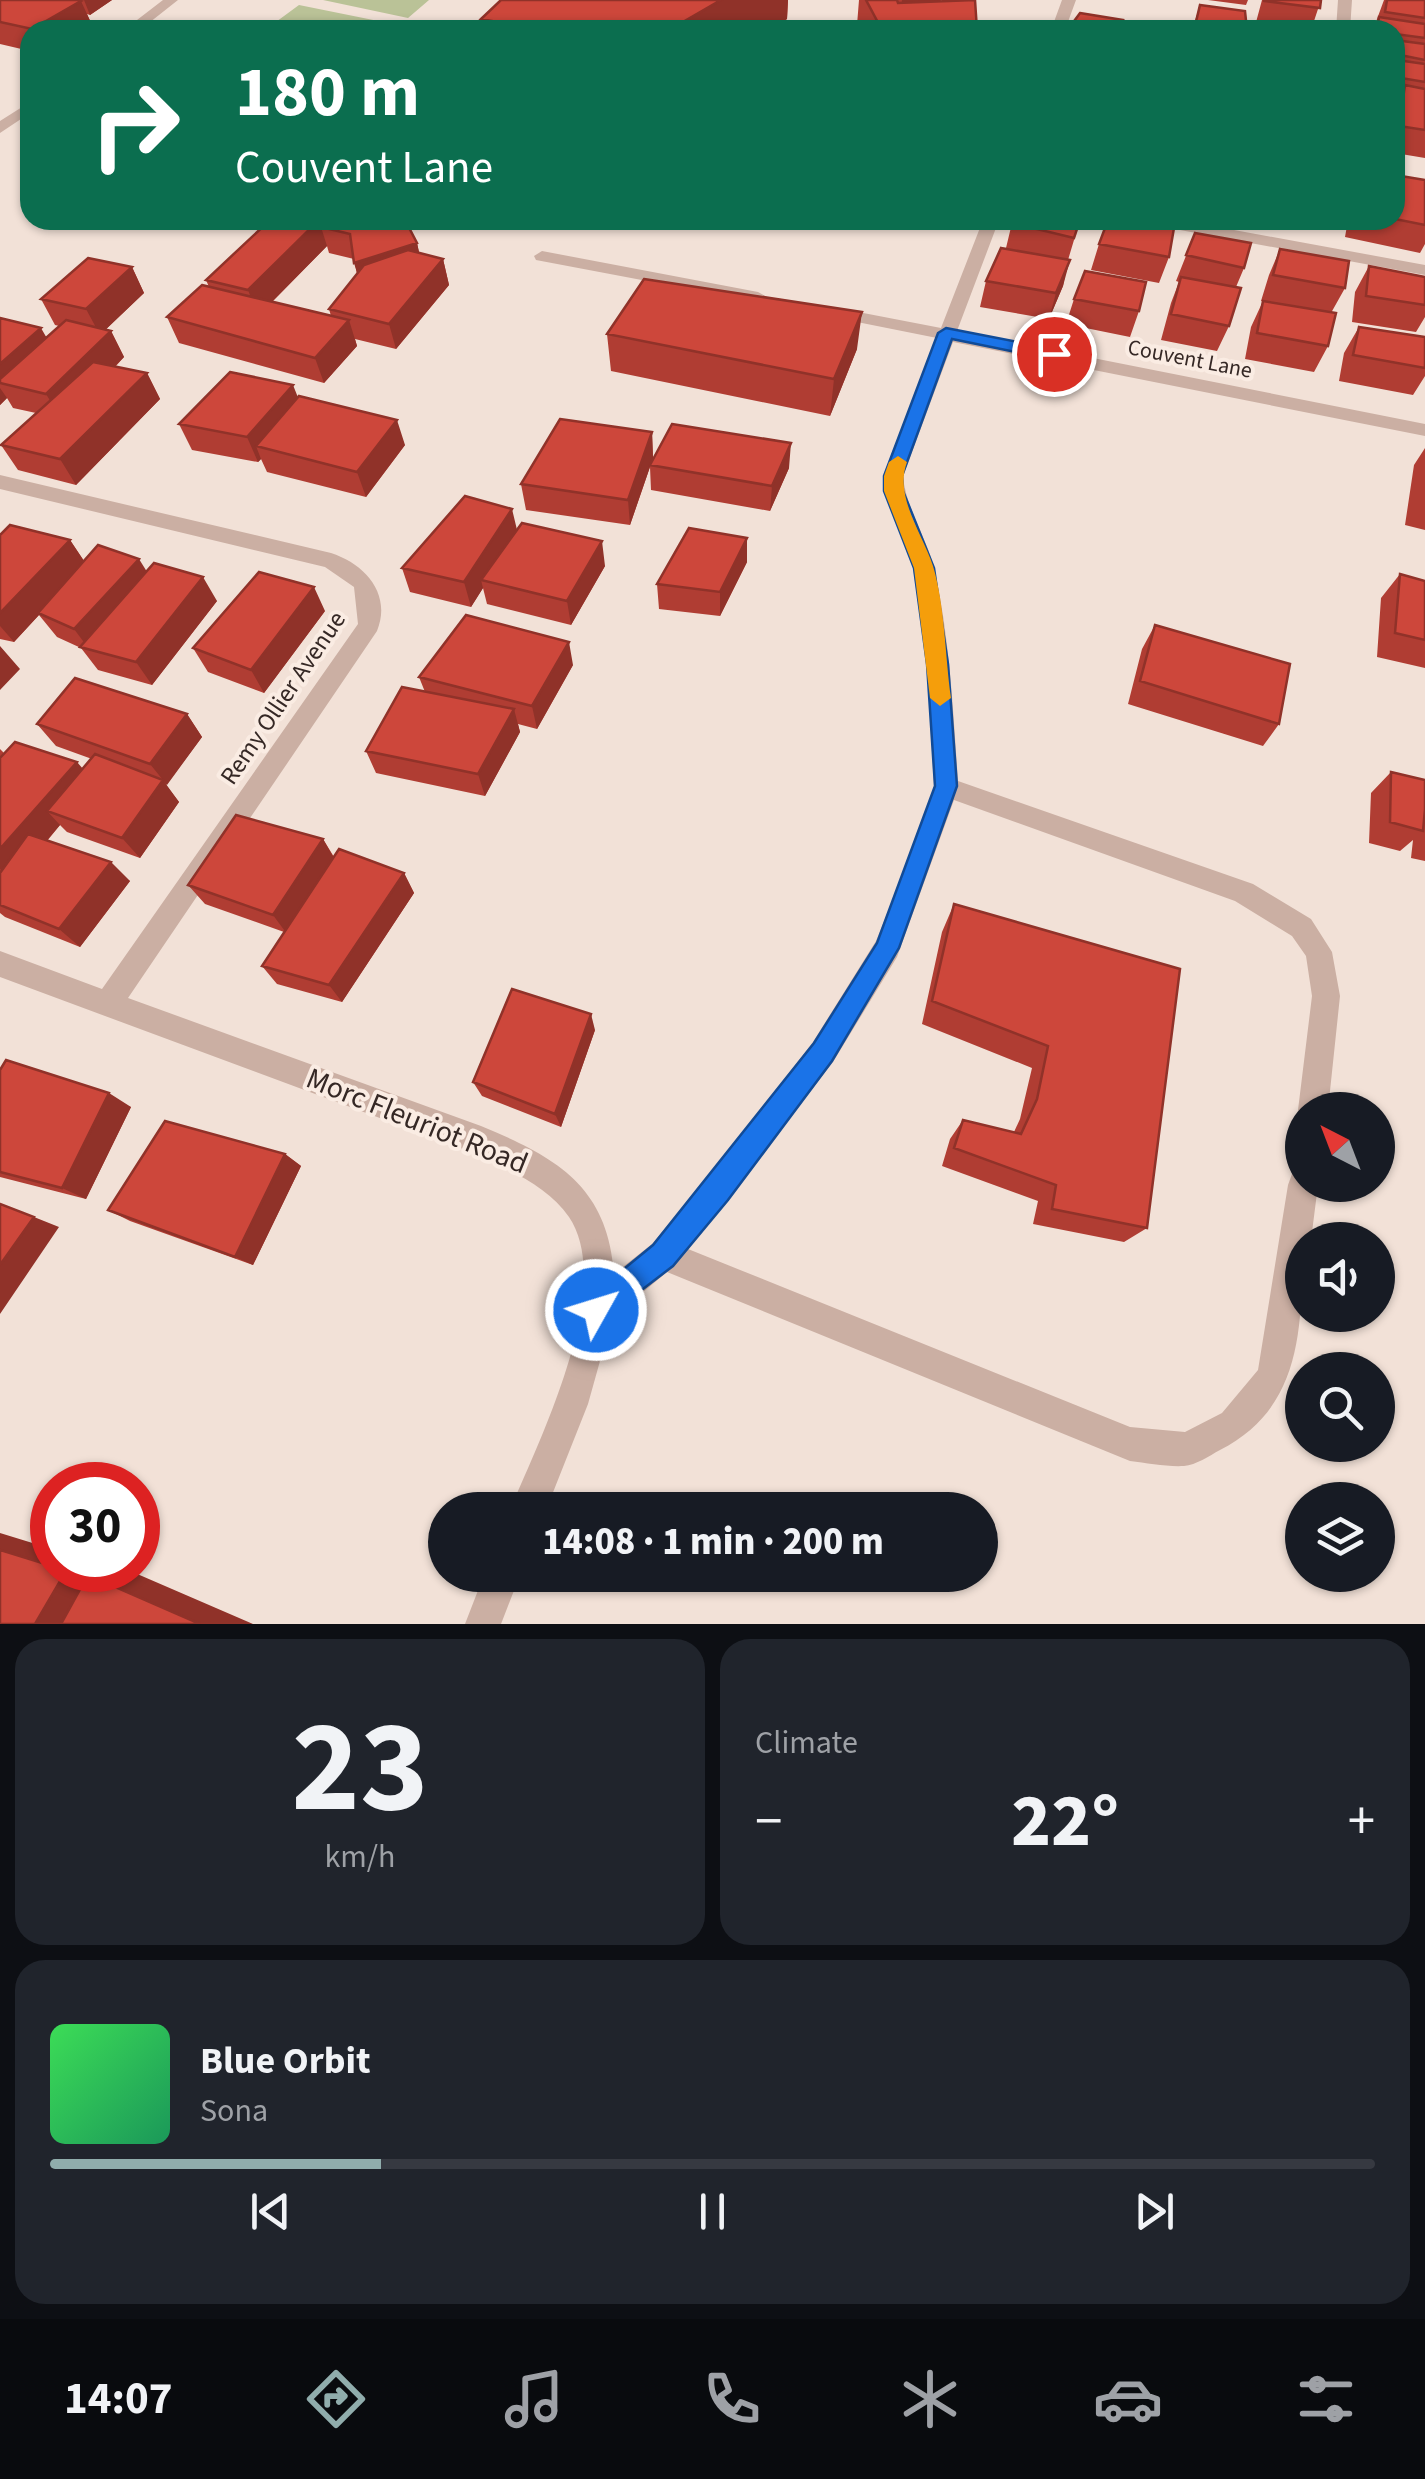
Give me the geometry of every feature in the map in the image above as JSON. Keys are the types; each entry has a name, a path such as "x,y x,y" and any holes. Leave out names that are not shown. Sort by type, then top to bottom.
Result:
{"street":[{"path":"144,20 171,0"},
{"path":"596,1310 663,1256 823,1052 887,948 946,786 938,664 924,568 894,491 893,476 987,230"},
{"path":"1208,230 1425,270"},
{"path":"542,256 773,300"},
{"name":"Couvent Lane","path":"812,308 1425,430"},
{"name":"Remy Ollier Avenue","path":"0,482 331,561 356,572 369,591 369,626 108,1004"},
{"path":"946,786 1244,892 1283,912 1310,937 1324,970 1326,1007 1315,1092"},
{"name":"Morc Fleuriot Road","path":"0,964 481,1141 542,1170 586,1213 598,1257 596,1310 584,1371 535,1492"},
{"path":"663,1256 1130,1444 1187,1449 1234,1425 1273,1378 1300,1202"},
{"path":"483,1624 495,1592"}],"green space":[{"path":"323,0 429,0 408,18"},
{"path":"299,5 373,20 279,20"}],"building":[{"path":"0,0 81,1 48,20 20,20 20,26 0,22"},
{"path":"501,0 721,0 686,20 481,19"},
{"path":"866,0 975,0 976,20 877,20"},
{"path":"1264,0 1321,0 1320,8"},
{"path":"1387,0 1425,0 1425,18 1385,12"},
{"path":"1200,5 1245,11 1246,20 1196,20"},
{"path":"1080,13 1123,20 1075,20"},
{"path":"1405,21 1425,24 1425,38 1405,35"},
{"path":"1405,41 1425,44 1425,60 1405,56"},
{"path":"1405,61 1425,64 1425,82 1405,79"},
{"path":"1405,85 1425,89 1425,130 1405,127"},
{"path":"1405,177 1425,180 1425,225 1405,221"},
{"path":"259,230 309,230 248,290 206,280"},
{"path":"333,230 410,230 417,243 354,263 350,234"},
{"path":"1041,230 1077,230 1074,238"},
{"path":"1104,230 1174,230 1169,257 1099,244"},
{"path":"1195,233 1251,243 1244,268 1186,255"},
{"path":"1001,248 1070,260 1056,293 986,281"},
{"path":"1280,249 1349,261 1345,288 1273,275"},
{"path":"408,250 443,259 389,324 329,309 364,265"},
{"path":"88,258 132,267 86,309 41,299"},
{"path":"1369,266 1425,277 1425,305 1366,296"},
{"path":"1085,271 1146,282 1139,311 1074,299"},
{"path":"1181,277 1241,288 1229,326 1171,314"},
{"path":"644,279 862,312 834,379 607,334"},
{"path":"202,285 349,320 315,358 167,317"},
{"path":"1263,301 1336,313 1328,346 1257,333"},
{"path":"0,318 41,328 0,364"},
{"path":"66,320 111,331 46,394 0,383 0,379"},
{"path":"1359,327 1425,337 1425,368 1353,355"},
{"path":"93,362 147,373 60,459 1,445"},
{"path":"230,372 293,385 247,437 179,424"},
{"path":"299,396 397,420 357,472 256,446"},
{"path":"560,419 652,432 628,500 521,484"},
{"path":"672,424 791,443 772,486 650,465"},
{"path":"465,496 512,509 464,582 402,568"},
{"path":"522,523 602,541 567,601 481,580"},
{"path":"10,525 70,540 0,613 0,535"},
{"path":"689,528 747,538 720,592 657,584"},
{"path":"98,545 139,559 74,629 38,613"},
{"path":"154,563 203,577 136,662 80,647"},
{"path":"259,572 314,587 251,670 193,648"},
{"path":"1400,574 1425,581 1425,640 1395,633"},
{"path":"466,615 569,642 532,706 419,677"},
{"path":"1155,625 1290,664 1279,724 1140,681"},
{"path":"75,678 187,714 150,764 37,724"},
{"path":"402,687 514,709 478,774 366,751"},
{"path":"15,742 77,762 0,849 0,758"},
{"path":"95,754 163,780 122,838 47,811"},
{"path":"1391,772 1425,780 1423,831 1390,822"},
{"path":"236,815 323,839 273,915 188,885"},
{"path":"28,834 111,862 59,929 0,905 0,873"},
{"path":"339,849 404,873 329,985 262,966"},
{"path":"954,904 1180,969 1147,1228 1052,1209 1056,1185 954,1148 963,1120 1021,1134 1037,1099 1048,1046 932,1001"},
{"path":"512,989 591,1014 555,1114 473,1082"},
{"path":"6,1060 109,1093 62,1188 0,1172 0,1070"},
{"path":"165,1121 285,1154 235,1257 108,1210"},
{"path":"0,1204 34,1217 0,1265"},
{"path":"0,1550 30,1559 30,1592 54,1592 35,1624 0,1624"},
{"path":"79,1592 127,1592 200,1624 61,1624"}],"slow traffic":[{"path":"898,462 893,476 894,491 924,568 940,698"}],"route":[{"path":"596,1310 663,1256 823,1052 887,948 923,858 946,786 938,664 924,568 894,491 893,476 946,333 1054,354"}]}
